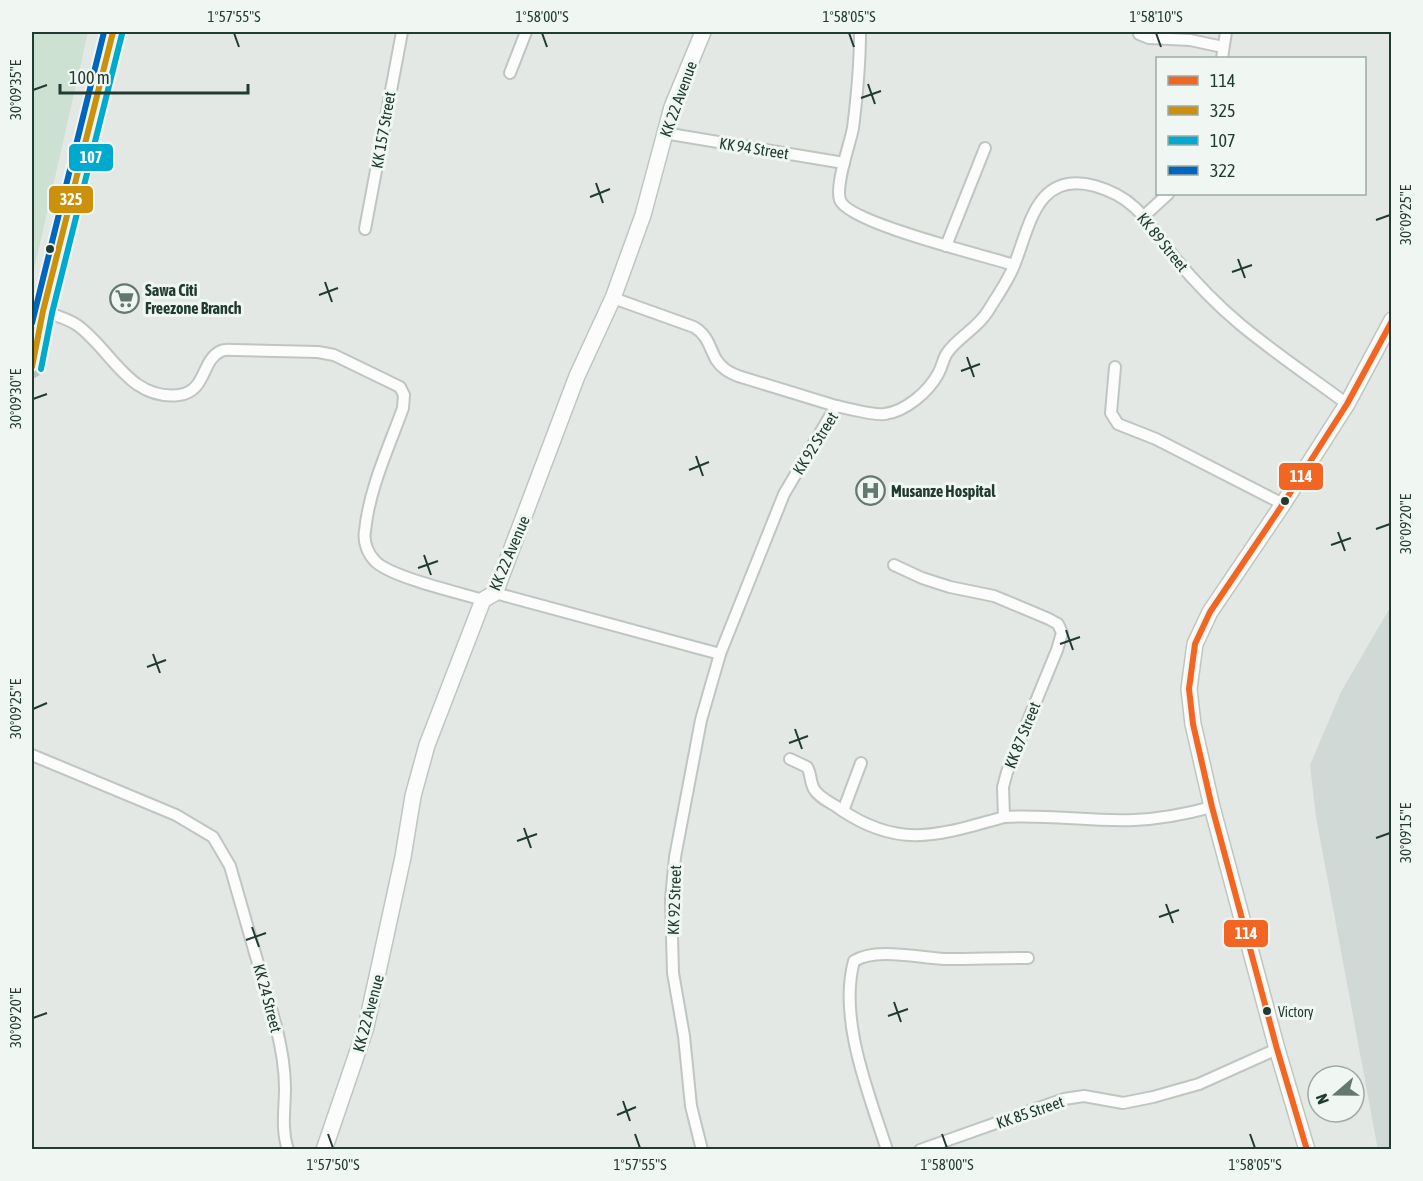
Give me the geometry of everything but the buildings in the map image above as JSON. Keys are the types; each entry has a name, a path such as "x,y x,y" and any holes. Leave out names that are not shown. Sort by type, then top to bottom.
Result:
{"highway":[{"path":"32,367 43,311 113,32"}],"street":[{"name":"KK 157 Street","path":"365,229 402,32"},
{"path":"510,73 526,32"},
{"name":"KK 22 Avenue","path":"324,1149 366,1027 403,858 413,796 427,744 489,597 577,376 613,298 643,215 664,133 703,32"},
{"path":"860,32 852,129 839,189 840,200 846,208 864,217 946,246 1014,265"},
{"path":"1222,57 1226,32"},
{"path":"1138,34 1149,38 1190,40 1223,47"},
{"name":"KK 94 Street","path":"664,133 844,163"},
{"path":"946,246 985,148"},
{"name":"KK 89 Street","path":"938,374 947,354 987,314 1014,265 1031,216 1041,201 1055,189 1074,184 1093,185 1120,195 1144,216 1175,258 1241,325 1347,404"},
{"path":"1144,216 1167,195"},
{"path":"613,298 703,332 715,358 724,369 738,376 836,406"},
{"path":"43,311 77,325 128,379 146,390 167,396 182,395 195,388 205,374 211,359 222,351 235,350 318,351 334,355 400,387 404,395 403,408 372,496 364,533 367,549 375,562 395,573 720,654"},
{"path":"1307,1149 1277,1049 1212,807 1193,724 1189,689 1195,644 1210,612 1347,404 1392,320"},
{"path":"1115,367 1111,413 1118,424 1156,439 1283,504"},
{"name":"KK 92 Street","path":"702,1149 691,1106 684,1036 673,973 671,899 675,857 701,720 720,654 784,494 836,406 882,415 895,411 913,401 928,388 938,374"},
{"name":"KK 87 Street","path":"894,565 922,578 950,587 994,596 1049,619 1058,624 1062,633 1007,772 1003,788 1004,817"},
{"name":"KK 24 Street","path":"32,755 176,815 213,837 230,866 283,1053 285,1087 283,1135 288,1149"},
{"path":"790,759 807,767 814,789 823,797 843,811 877,829 898,835 920,836 1004,817 1133,820 1172,817 1212,807"},
{"path":"843,811 861,763"},
{"path":"887,1149 859,1064 851,1019 850,974 854,961 863,955 874,954 943,959 1028,958"},
{"name":"KK 85 Street","path":"921,1149 950,1145 1064,1099 1084,1096 1123,1103 1153,1097 1199,1084 1277,1049"}],"shaded area":[{"path":"1391,606 1392,1149 1378,1150 1366,1086 1366,1064 1362,1064 1316,817 1310,765 1341,692"}],"green space":[{"path":"32,32 88,32 32,279"}],"transit line":[{"name":"322","path":"32,323 104,32"},
{"name":"325","path":"32,367 43,311 113,32"},
{"name":"107","path":"41,369 52,313 122,34"},
{"name":"114","path":"1307,1150 1277,1049 1212,807 1193,724 1189,689 1195,644 1210,612 1347,404 1392,321"}],"place":[{"name":"Sawa Citi Freezone Branch","path":"124,299"},
{"name":"Musanze Hospital","path":"870,491"},
{"name":"Victory","path":"1267,1011"}]}
